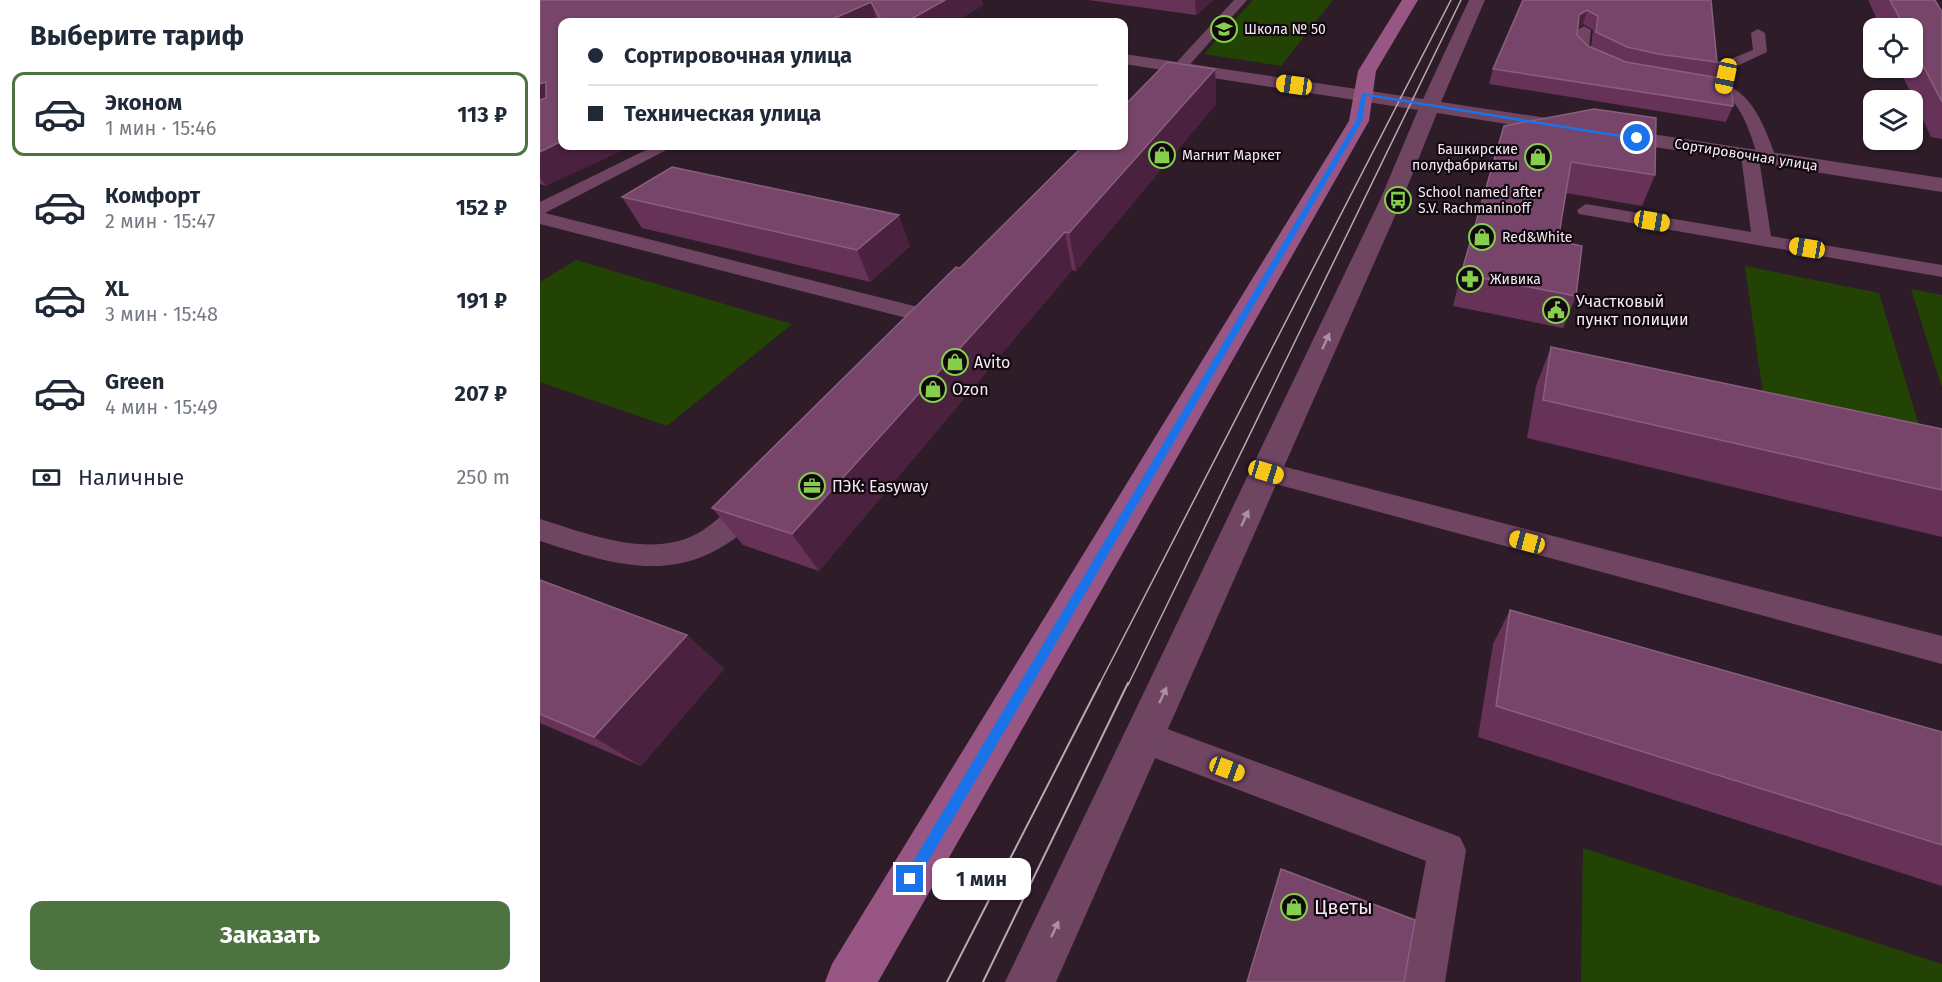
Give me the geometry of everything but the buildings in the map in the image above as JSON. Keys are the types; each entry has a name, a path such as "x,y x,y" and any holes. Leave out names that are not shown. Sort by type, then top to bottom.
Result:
{"main road":[{"path":"850,982 1359,121 1367,71 1410,0"}],"street":[{"path":"1030,982 1391,200 1477,0"},
{"name":"Сортировочная улица","path":"1128,60 1178,73 1364,94 1942,185"}],"lane":[{"path":"1178,73 1241,0"},
{"path":"1584,30 1582,50 1598,61 1619,69"},
{"path":"1723,88 1728,65 1760,52 1758,33"},
{"path":"1681,82 1723,88 1740,101 1761,141 1759,157 1762,240"},
{"path":"540,209 658,150"},
{"path":"1586,210 1942,271"},
{"path":"540,218 937,319"},
{"path":"1266,472 1942,650"},
{"path":"540,530 589,546 652,555 687,552 736,524 770,490"},
{"path":"1143,737 1447,850 1424,982"}],"green space":[{"path":"1253,0 1333,0 1281,66 1204,54"},
{"path":"576,260 792,324 667,426 540,382 540,282"},
{"path":"1745,266 1879,293 1924,442 1765,409"},
{"path":"1911,289 1942,295 1942,388"},
{"path":"1583,848 1942,964 1942,982 1581,982"}],"tram line":[{"path":"1099,685 1451,0"},
{"path":"1128,685 1461,0"},
{"path":"947,982 1100,683"},
{"path":"983,982 1128,683"}],"place":[{"name":"Школа № 50","path":"1224,29"},
{"name":"Магнит Маркет","path":"1162,155"},
{"name":"Башкирские полуфабрикаты","path":"1538,157"},
{"name":"School named after S.V. Rachmaninoff","path":"1398,200"},
{"name":"Red&White","path":"1482,237"},
{"name":"Живика","path":"1470,279"},
{"name":"Участковый пункт полиции","path":"1556,310"},
{"name":"Avito","path":"955,362"},
{"name":"Ozon","path":"933,389"},
{"name":"ПЭК: Easyway","path":"812,486"},
{"name":"Цветы","path":"1294,907"}],"route":[{"path":"910,879 1359,121 1364,94 1637,138"}]}
